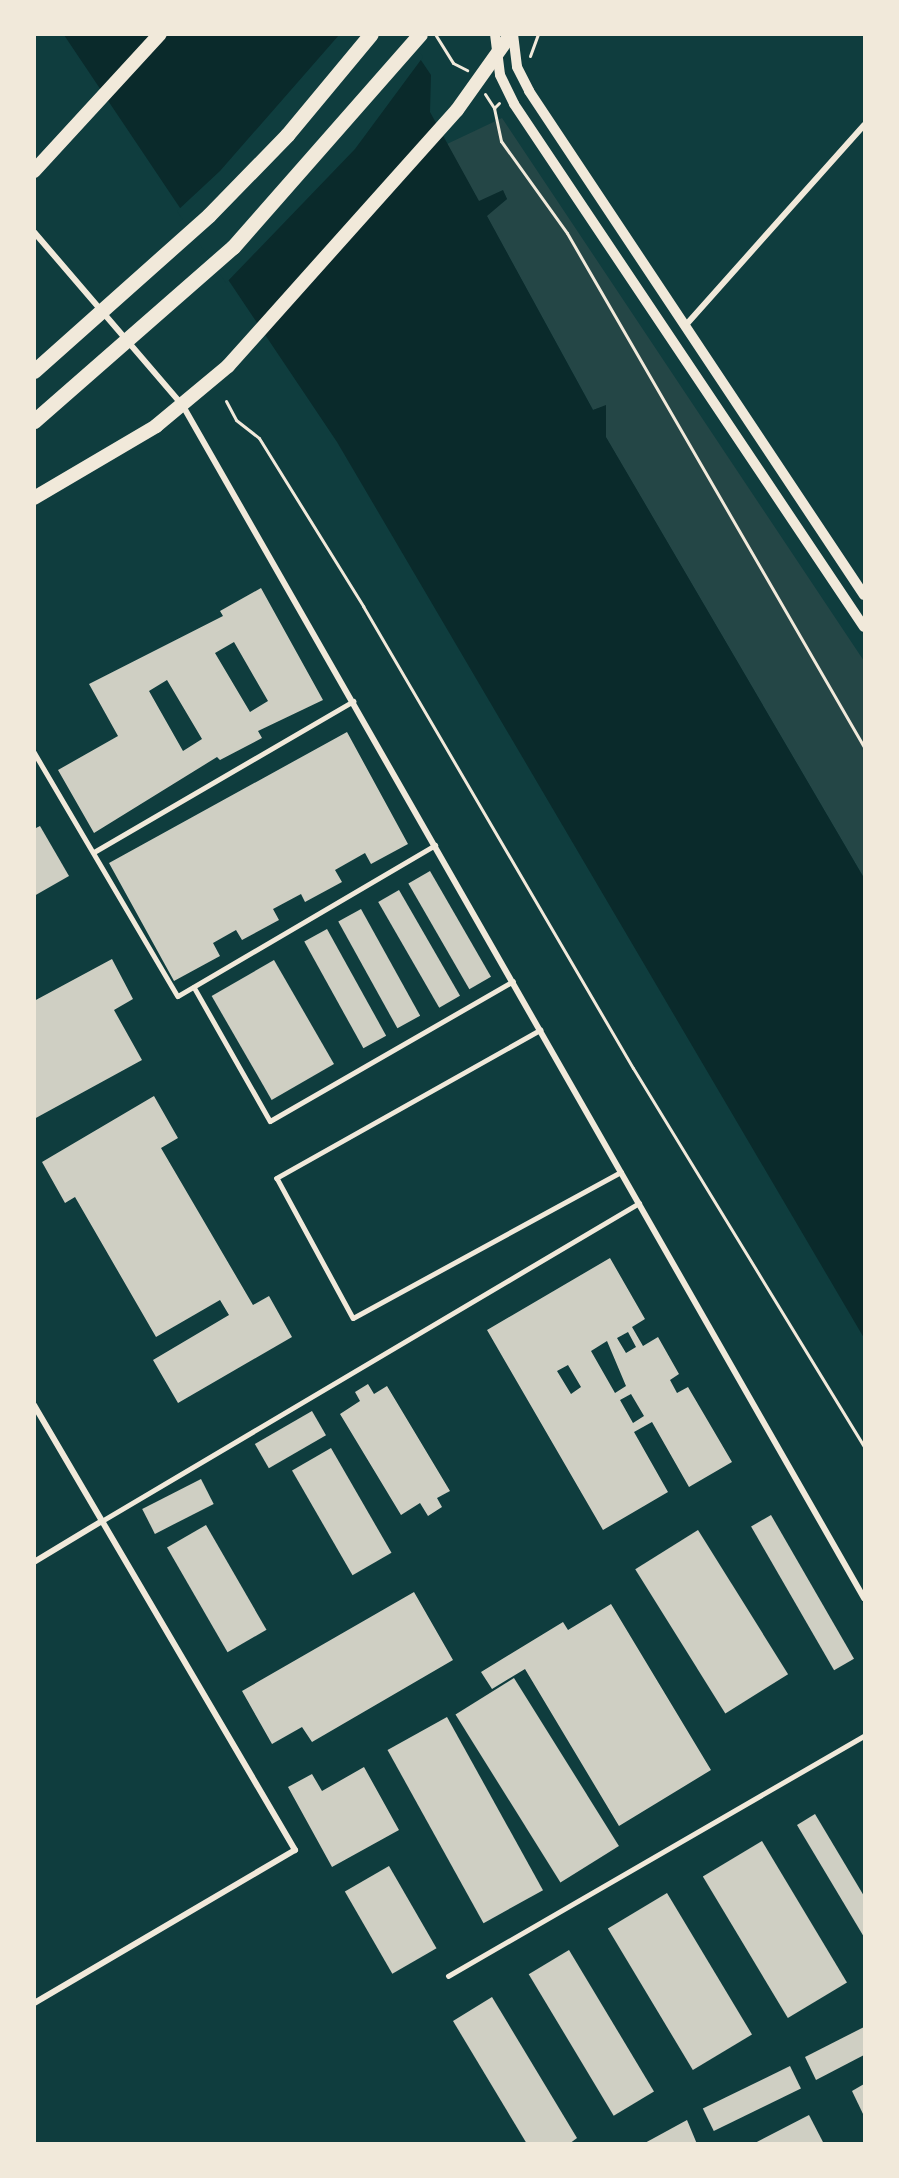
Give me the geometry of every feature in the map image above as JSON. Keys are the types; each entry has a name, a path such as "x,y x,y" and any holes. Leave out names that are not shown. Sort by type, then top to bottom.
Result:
{"highway":[{"path":"34,371 209,215 287,135 370,34"},
{"path":"34,429 233,247 420,34"},
{"path":"34,421 82,384"}],"main road":[{"path":"36,165 160,34"},
{"path":"34,498 183,405 228,366 457,110 512,34"}],"street":[{"path":"495,34 496,57 509,95 864,627"},
{"path":"512,34 522,79 864,596"},
{"path":"685,326 864,125"},
{"path":"34,232 183,405 864,1599"},
{"path":"34,1405 295,1850 34,2003"},
{"path":"34,1562 102,1521"}],"lane":[{"path":"94,852 353,701"},
{"path":"34,752 178,996 435,844"},
{"path":"194,987 270,1121 513,981"},
{"path":"541,1030 277,1178 353,1318 621,1172"},
{"path":"102,1521 639,1203"},
{"path":"448,1976 864,1736"}],"path":[{"path":"522,79 538,34"},
{"path":"509,95 494,108 501,141 567,233 864,747"},
{"path":"226,401 236,420 259,438 363,606 633,1068 864,1446"}],"shaded area":[{"path":"64,35 404,35 431,75 430,112 479,201 503,190 507,199 487,216 593,410 606,405 606,437 864,878 864,1338 337,442"},
{"path":"502,118 864,661 864,878 605,436 606,406 593,410 486,215 507,199 503,191 479,202 447,144"}],"pier":[{"path":"407,34 423,57 355,149 226,283 177,211 220,171 339,35"}],"building":[{"path":"261,588 323,700 258,731 262,738 220,760 217,757 94,833 58,770 118,736 89,684 223,616 220,611","holes":["234,642 268,701 250,712 215,653","167,680 202,739 183,751 149,691"]},
{"path":"347,732 408,844 371,864 365,853 335,870 342,882 305,902 301,894 273,909 279,920 242,940 236,930 213,943 220,956 174,981 109,863"},
{"path":"40,826 69,876 34,896 34,829"},
{"path":"430,871 491,977 469,989 408,884"},
{"path":"399,890 460,996 439,1008 378,902"},
{"path":"361,909 420,1016 397,1028 338,922"},
{"path":"327,929 386,1036 363,1048 304,942"},
{"path":"112,959 133,999 114,1010 142,1060 34,1119 34,1001"},
{"path":"274,960 334,1064 272,1100 212,996"},
{"path":"154,1096 178,1138 161,1148 253,1305 269,1296 292,1337 178,1403 153,1360 229,1315 220,1300 156,1337 75,1197 65,1203 42,1162"},
{"path":"610,1258 645,1319 632,1327 643,1346 658,1337 679,1374 670,1380 677,1393 688,1387 732,1462 689,1487 652,1422 634,1432 668,1492 603,1530 487,1330","holes":["628,1332 636,1347 626,1353 617,1338","607,1341 626,1386 615,1393 591,1351","568,1365 581,1387 571,1394 557,1371","631,1394 644,1416 633,1423 620,1400"]},
{"path":"368,1384 374,1394 387,1386 450,1491 437,1498 442,1507 428,1516 420,1503 401,1515 340,1414 360,1401 355,1392"},
{"path":"312,1411 326,1435 269,1468 255,1444"},
{"path":"331,1448 392,1553 353,1575 292,1470"},
{"path":"201,1479 214,1504 155,1534 142,1509"},
{"path":"771,1515 854,1659 834,1670 751,1527"},
{"path":"206,1525 266,1630 228,1652 167,1548"},
{"path":"698,1530 788,1674 725,1713 635,1569"},
{"path":"414,1592 453,1660 312,1742 302,1727 272,1744 242,1691"},
{"path":"611,1604 711,1770 619,1826 525,1669 492,1689 481,1672 563,1622 568,1630"},
{"path":"514,1678 619,1846 560,1882 455,1715"},
{"path":"447,1717 543,1890 484,1923 388,1750"},
{"path":"364,1767 399,1830 332,1867 288,1787 312,1774 322,1791"},
{"path":"815,1814 864,1896 864,1937 797,1825"},
{"path":"762,1841 847,1982 788,2018 703,1877"},
{"path":"389,1866 436,1948 392,1974 345,1892"},
{"path":"667,1893 752,2034 693,2070 608,1929"},
{"path":"569,1950 654,2091 614,2116 529,1974"},
{"path":"492,1997 577,2138 569,2144 527,2144 453,2021"},
{"path":"864,2027 864,2055 816,2080 805,2057"},
{"path":"790,2066 801,2088 714,2131 703,2109"},
{"path":"864,2084 864,2116 852,2091"},
{"path":"809,2115 824,2144 753,2144"},
{"path":"687,2120 697,2144 643,2144"}]}
